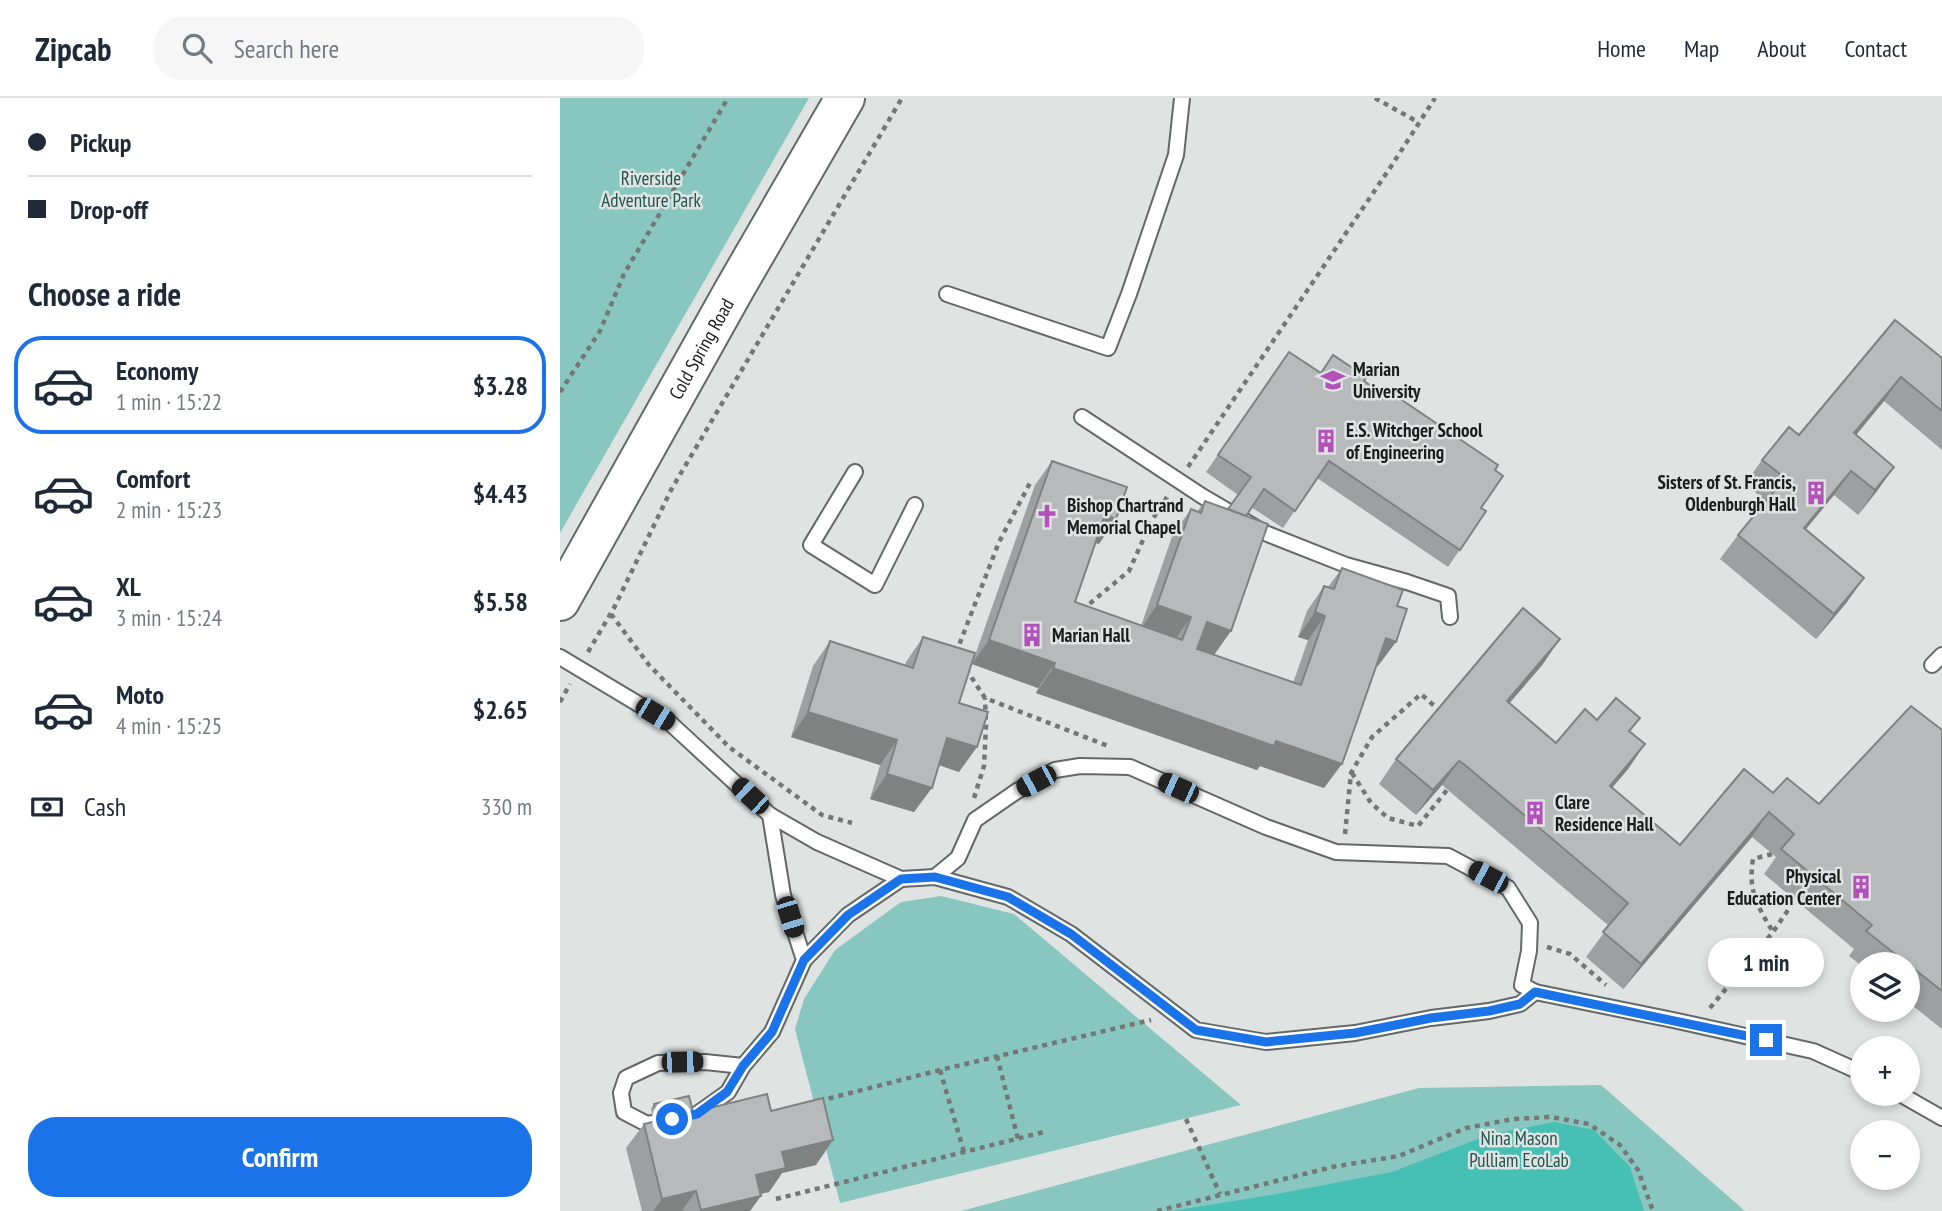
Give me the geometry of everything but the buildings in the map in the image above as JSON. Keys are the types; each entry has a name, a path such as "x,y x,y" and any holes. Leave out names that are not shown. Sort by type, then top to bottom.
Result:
{"street":[{"name":"Cold Spring Road","path":"560,601 845,98"}],"lane":[{"path":"947,294 1108,348 1176,155 1182,98"},
{"path":"1082,417 1202,496 1265,533 1346,565 1448,596 1450,617"},
{"path":"855,472 811,545 875,585 915,505"},
{"path":"560,657 670,723 770,815 817,842 901,879 935,877 1008,897 1071,934 1196,1030 1266,1042 1355,1033 1520,1004 1535,992"},
{"path":"935,877 958,858 975,820 1017,791 1055,770 1080,766 1130,767 1266,827 1336,852 1448,856 1508,888 1530,923 1529,951 1522,985 1535,992 1813,1051 1850,1068"},
{"path":"770,815 783,895 804,960"},
{"path":"743,1066 705,1062 658,1063 626,1078 621,1093 624,1112 647,1124 697,1114 727,1092 743,1066 772,1032 804,960 848,915 901,879"},
{"path":"1920,1105 1942,1118"}],"path":[{"path":"560,392 600,331 624,274 728,98"},
{"path":"560,702 611,614 671,490 902,98"},
{"path":"1375,98 1418,122"},
{"path":"1185,472 1392,165 1434,98"},
{"path":"956,654 999,542 1030,483"},
{"path":"1075,615 1129,571 1152,520 1170,493"},
{"path":"611,614 649,665 729,747 822,816 852,823"},
{"path":"963,665 985,698 984,766 973,801"},
{"path":"1344,839 1351,773 1372,737 1421,694 1440,711"},
{"path":"985,698 1115,749"},
{"path":"1351,773 1371,803 1388,818 1418,826 1447,790"},
{"path":"1772,854 1753,859 1751,873 1754,900 1773,932"},
{"path":"1707,1011 1773,932 1795,900"},
{"path":"1546,947 1570,954 1615,993"},
{"path":"813,1102 1175,1015"},
{"path":"997,1056 1018,1139"},
{"path":"940,1070 964,1152"},
{"path":"1157,1211 1332,1167 1399,1156 1466,1128 1513,1119 1551,1117 1589,1124 1620,1145 1637,1170 1653,1211"},
{"path":"1186,1119 1220,1194"},
{"path":"776,1199 1044,1132"}],"green space":[{"name":"Riverside Adventure Park","path":"560,98 809,98 560,533"},
{"path":"941,896 1014,914 1241,1105 840,1203 795,1029 804,999 835,950 901,902"},
{"name":"Nina Mason Pulliam EcoLab","path":"1601,1085 1745,1211 961,1211 1419,1088"}],"shaded area":[{"path":"1554,1122 1594,1130 1630,1167 1644,1211 1172,1211 1392,1172 1488,1135"}],"place":[{"name":"Marian University","path":"1333,380"},
{"name":"E.S. Witchger School of Engineering","path":"1326,441"},
{"name":"Sisters of St. Francis, Oldenburgh Hall","path":"1816,493"},
{"name":"Bishop Chartrand Memorial Chapel","path":"1047,516"},
{"name":"Marian Hall","path":"1032,635"},
{"name":"Clare Residence Hall","path":"1535,813"},
{"name":"Physical Education Center","path":"1861,887"}],"route":[{"path":"672,1119 697,1114 727,1092 743,1066 772,1032 804,960 848,915 901,879 935,877 1008,897 1071,934 1196,1030 1266,1042 1355,1033 1520,1004 1535,992 1766,1040"}]}
